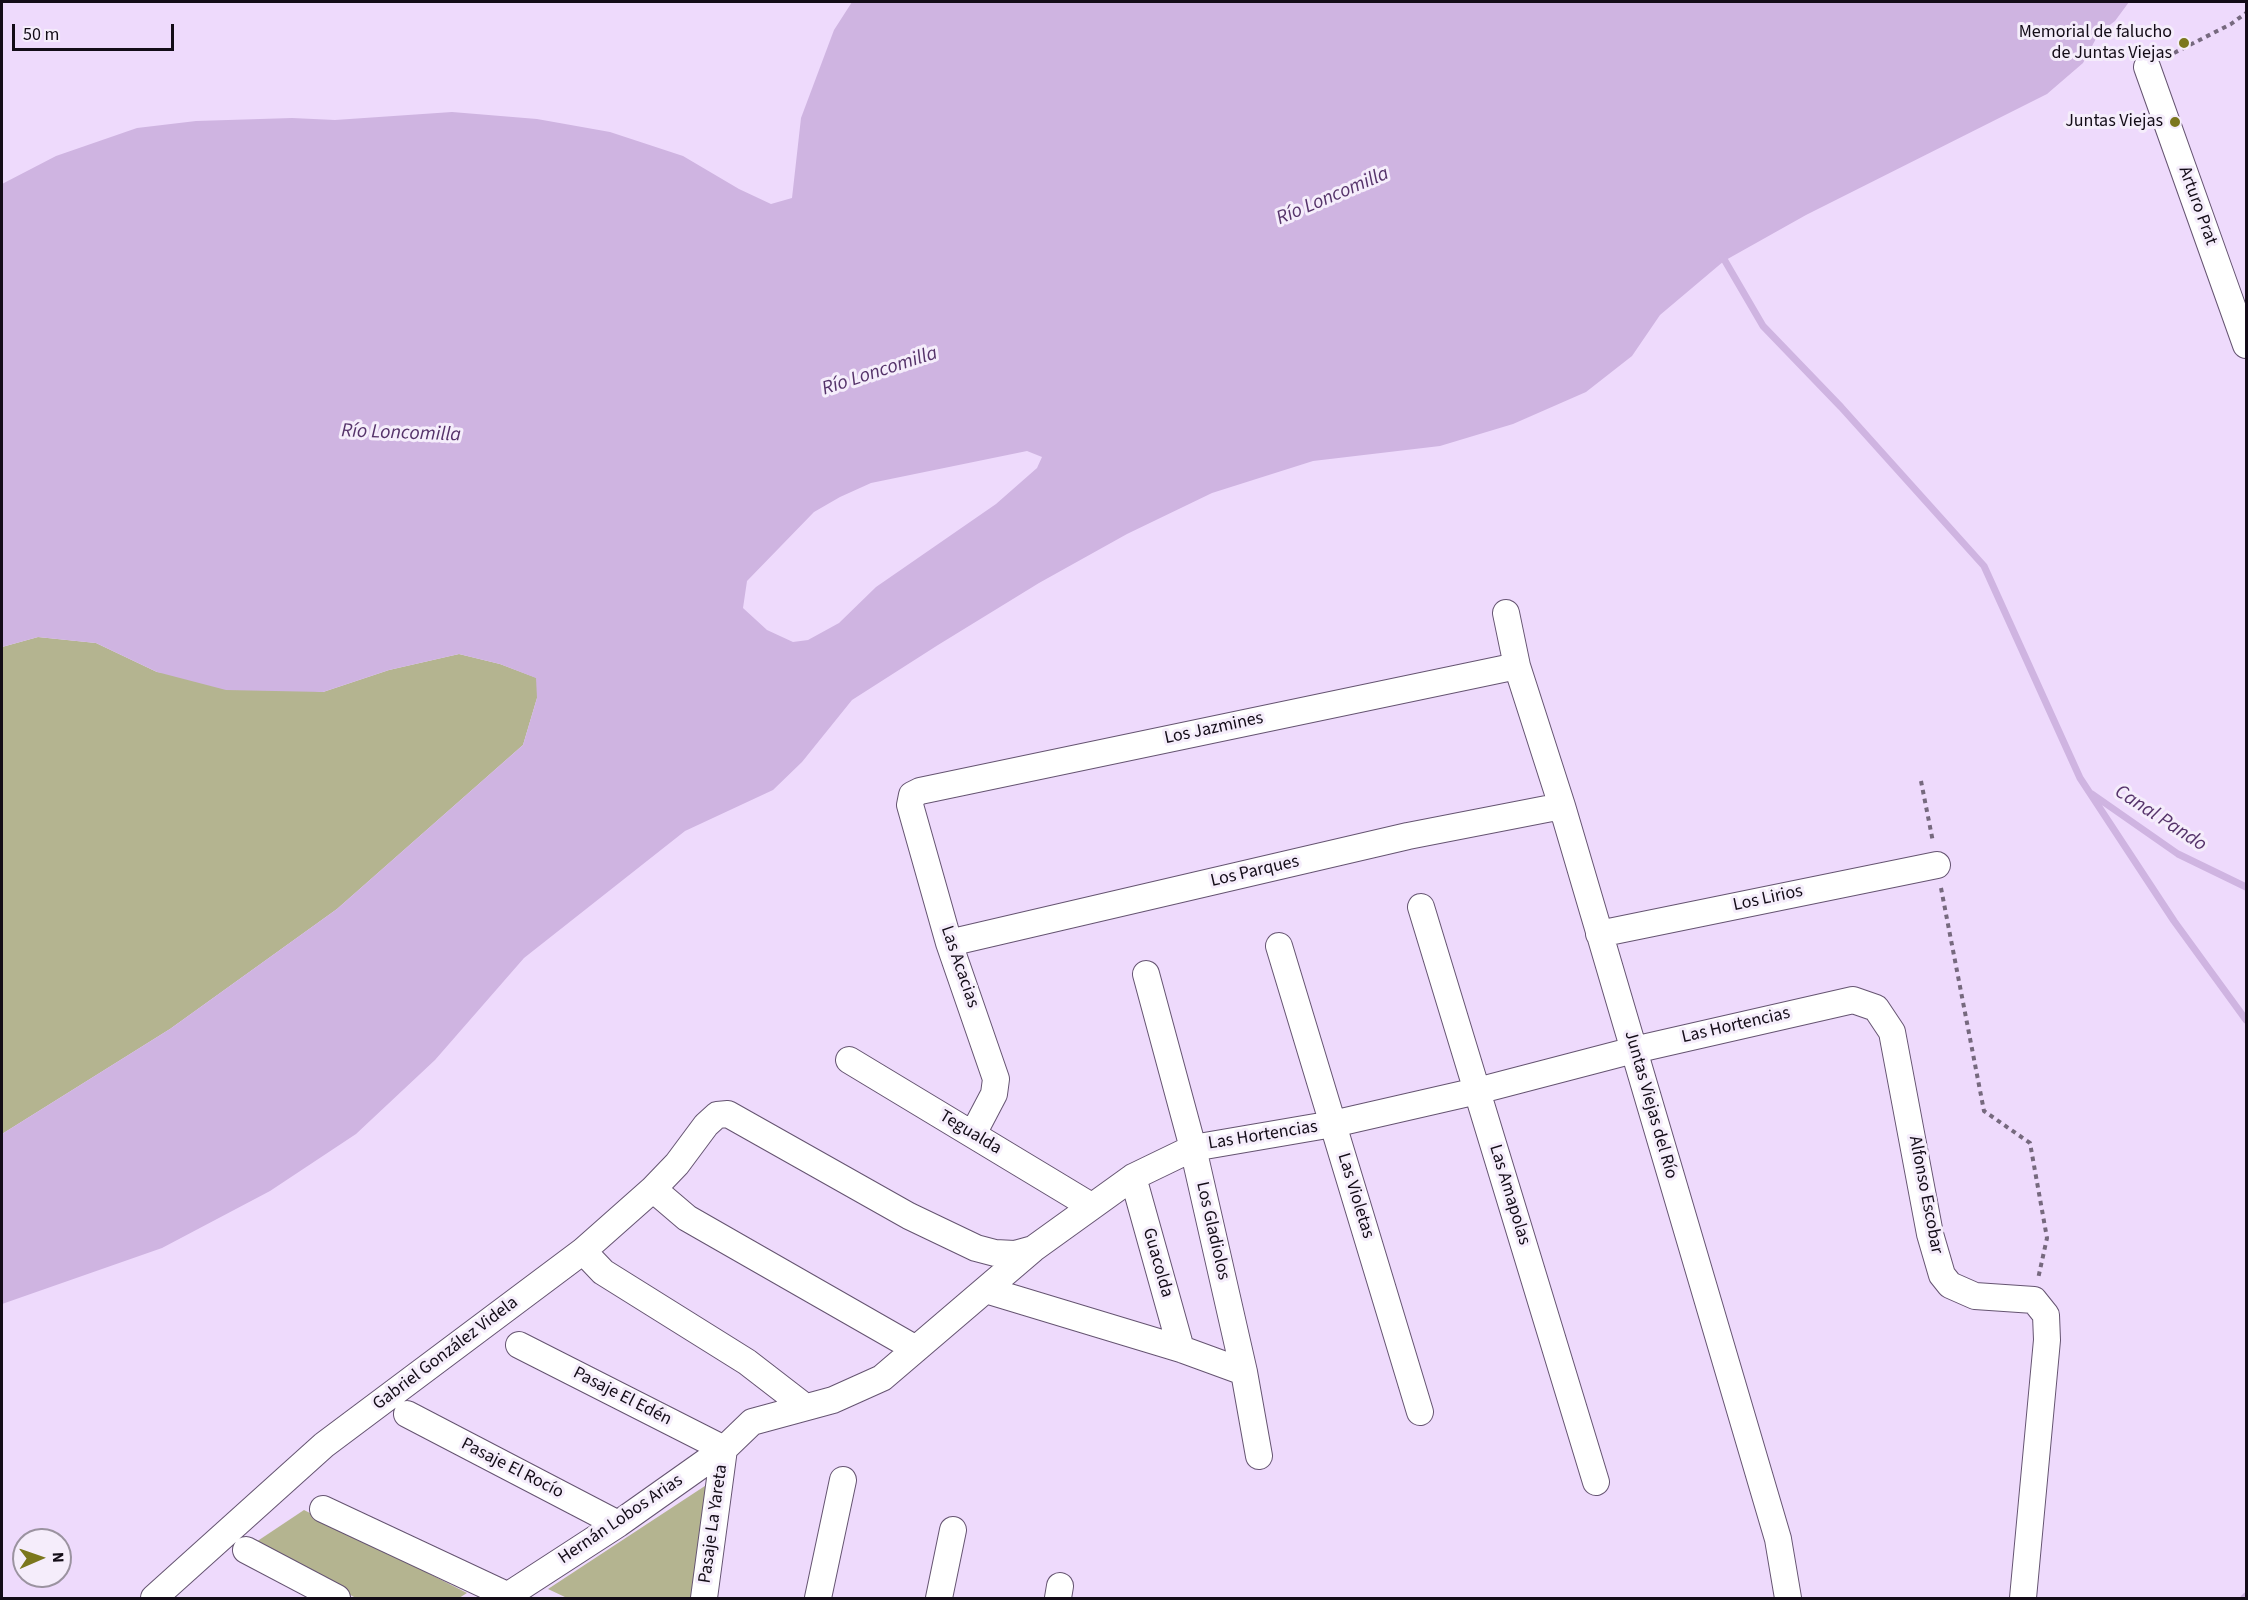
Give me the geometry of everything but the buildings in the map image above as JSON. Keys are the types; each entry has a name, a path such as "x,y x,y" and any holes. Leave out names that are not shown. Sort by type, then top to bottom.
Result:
{"street":[{"name":"Arturo Prat","path":"2147,67 2247,345"},
{"name":"Juntas Viejas del Río","path":"1506,613 1517,666 1562,806 1778,1539 1788,1599"},
{"name":"Los Jazmines","path":"912,795 931,788 1517,666"},
{"name":"Las Acacias","path":"912,795 910,805 950,943 996,1079 994,1094 973,1134"},
{"name":"Los Parques","path":"950,943 1408,836 1562,806"},
{"name":"Los Lirios","path":"1599,934 1937,865"},
{"name":"Las Amapolas","path":"1421,908 1596,1482"},
{"name":"Las Violetas","path":"1279,946 1420,1412"},
{"name":"Los Gladiolos","path":"1146,974 1193,1148 1244,1372 1259,1456"},
{"name":"Alfonso Escobar","path":"1840,1001 1853,1000 1876,1008 1892,1032 1930,1234 1942,1275 1950,1285 1975,1296 2034,1300"},
{"name":"Las Hortencias","path":"735,1118 909,1216 976,1248 995,1253 1015,1254 1033,1249 1133,1177 1193,1148 1334,1124 1840,1001"},
{"name":"Tegualda","path":"849,1060 1090,1206"},
{"name":"Gabriel González Videla","path":"154,1599 324,1445 583,1251 653,1189 717,1115 728,1114 735,1118"},
{"name":"Guacolda","path":"1133,1177 1181,1349"},
{"path":"653,1189 687,1218 916,1349"},
{"name":"Hernán Lobos Arias","path":"508,1598 618,1524 730,1443 753,1422 804,1406 833,1400 882,1378 1033,1249"},
{"path":"583,1251 603,1272 747,1362 804,1406"},
{"path":"986,1290 1181,1349 1244,1372"},
{"path":"2023,1599 2047,1340 2046,1315 2034,1300"},
{"name":"Pasaje El Edén","path":"519,1346 730,1443"},
{"name":"Pasaje El Rocío","path":"407,1414 618,1524"},
{"name":"Pasaje La Yareta","path":"704,1599 730,1443"},
{"path":"818,1599 843,1480"},
{"path":"323,1509 508,1598"},
{"path":"939,1599 953,1530"},
{"path":"246,1550 337,1599"}],"path":[{"path":"2147,67 2231,24 2247,13"},
{"path":"1921,781 1984,1111 2030,1143 2047,1238 2034,1300"}],"green space":[{"path":"38,637 96,643 157,672 323,692 389,670 459,654 500,664 537,678 537,698 523,745 337,909 170,1029 2,1134 2,647"},
{"path":"714,1480 691,1598 567,1598 548,1589"},
{"path":"304,1510 467,1593 459,1598 356,1598 253,1544"}],"water":[{"name":"Río Loncomilla","path":"852,2 2129,2 2115,21 2099,33 2083,63 2047,94 1806,215 1724,261 1660,315 1632,356 1586,392 1513,424 1440,446 1313,461 1212,493 1127,534 1039,583 852,700 802,762 773,790 685,831 524,958 435,1060 356,1134 270,1191 162,1248 2,1304 2,1134 170,1029 337,909 523,745 537,698 536,678 500,664 459,654 389,670 323,692 226,690 157,672 96,643 38,637 2,647 2,184 56,156 137,128 196,121 292,118 335,120 452,112 537,119 610,132 683,156 739,189 771,204 792,198 801,118 834,30","holes":["1027,451 1042,457 1037,468 996,504 876,587 839,623 808,640 793,642 767,630 743,608 747,581 814,512 840,497 871,483"]}],"waterway":[{"path":"1721,254 1763,326 1841,407 1984,566 2080,778 2174,921 2246,1020"},
{"name":"Canal Pando","path":"2092,794 2178,854 2246,887"}],"place":[{"name":"Memorial de falucho de Juntas Viejas","path":"2184,43"},
{"name":"Juntas Viejas","path":"2175,122"}]}
